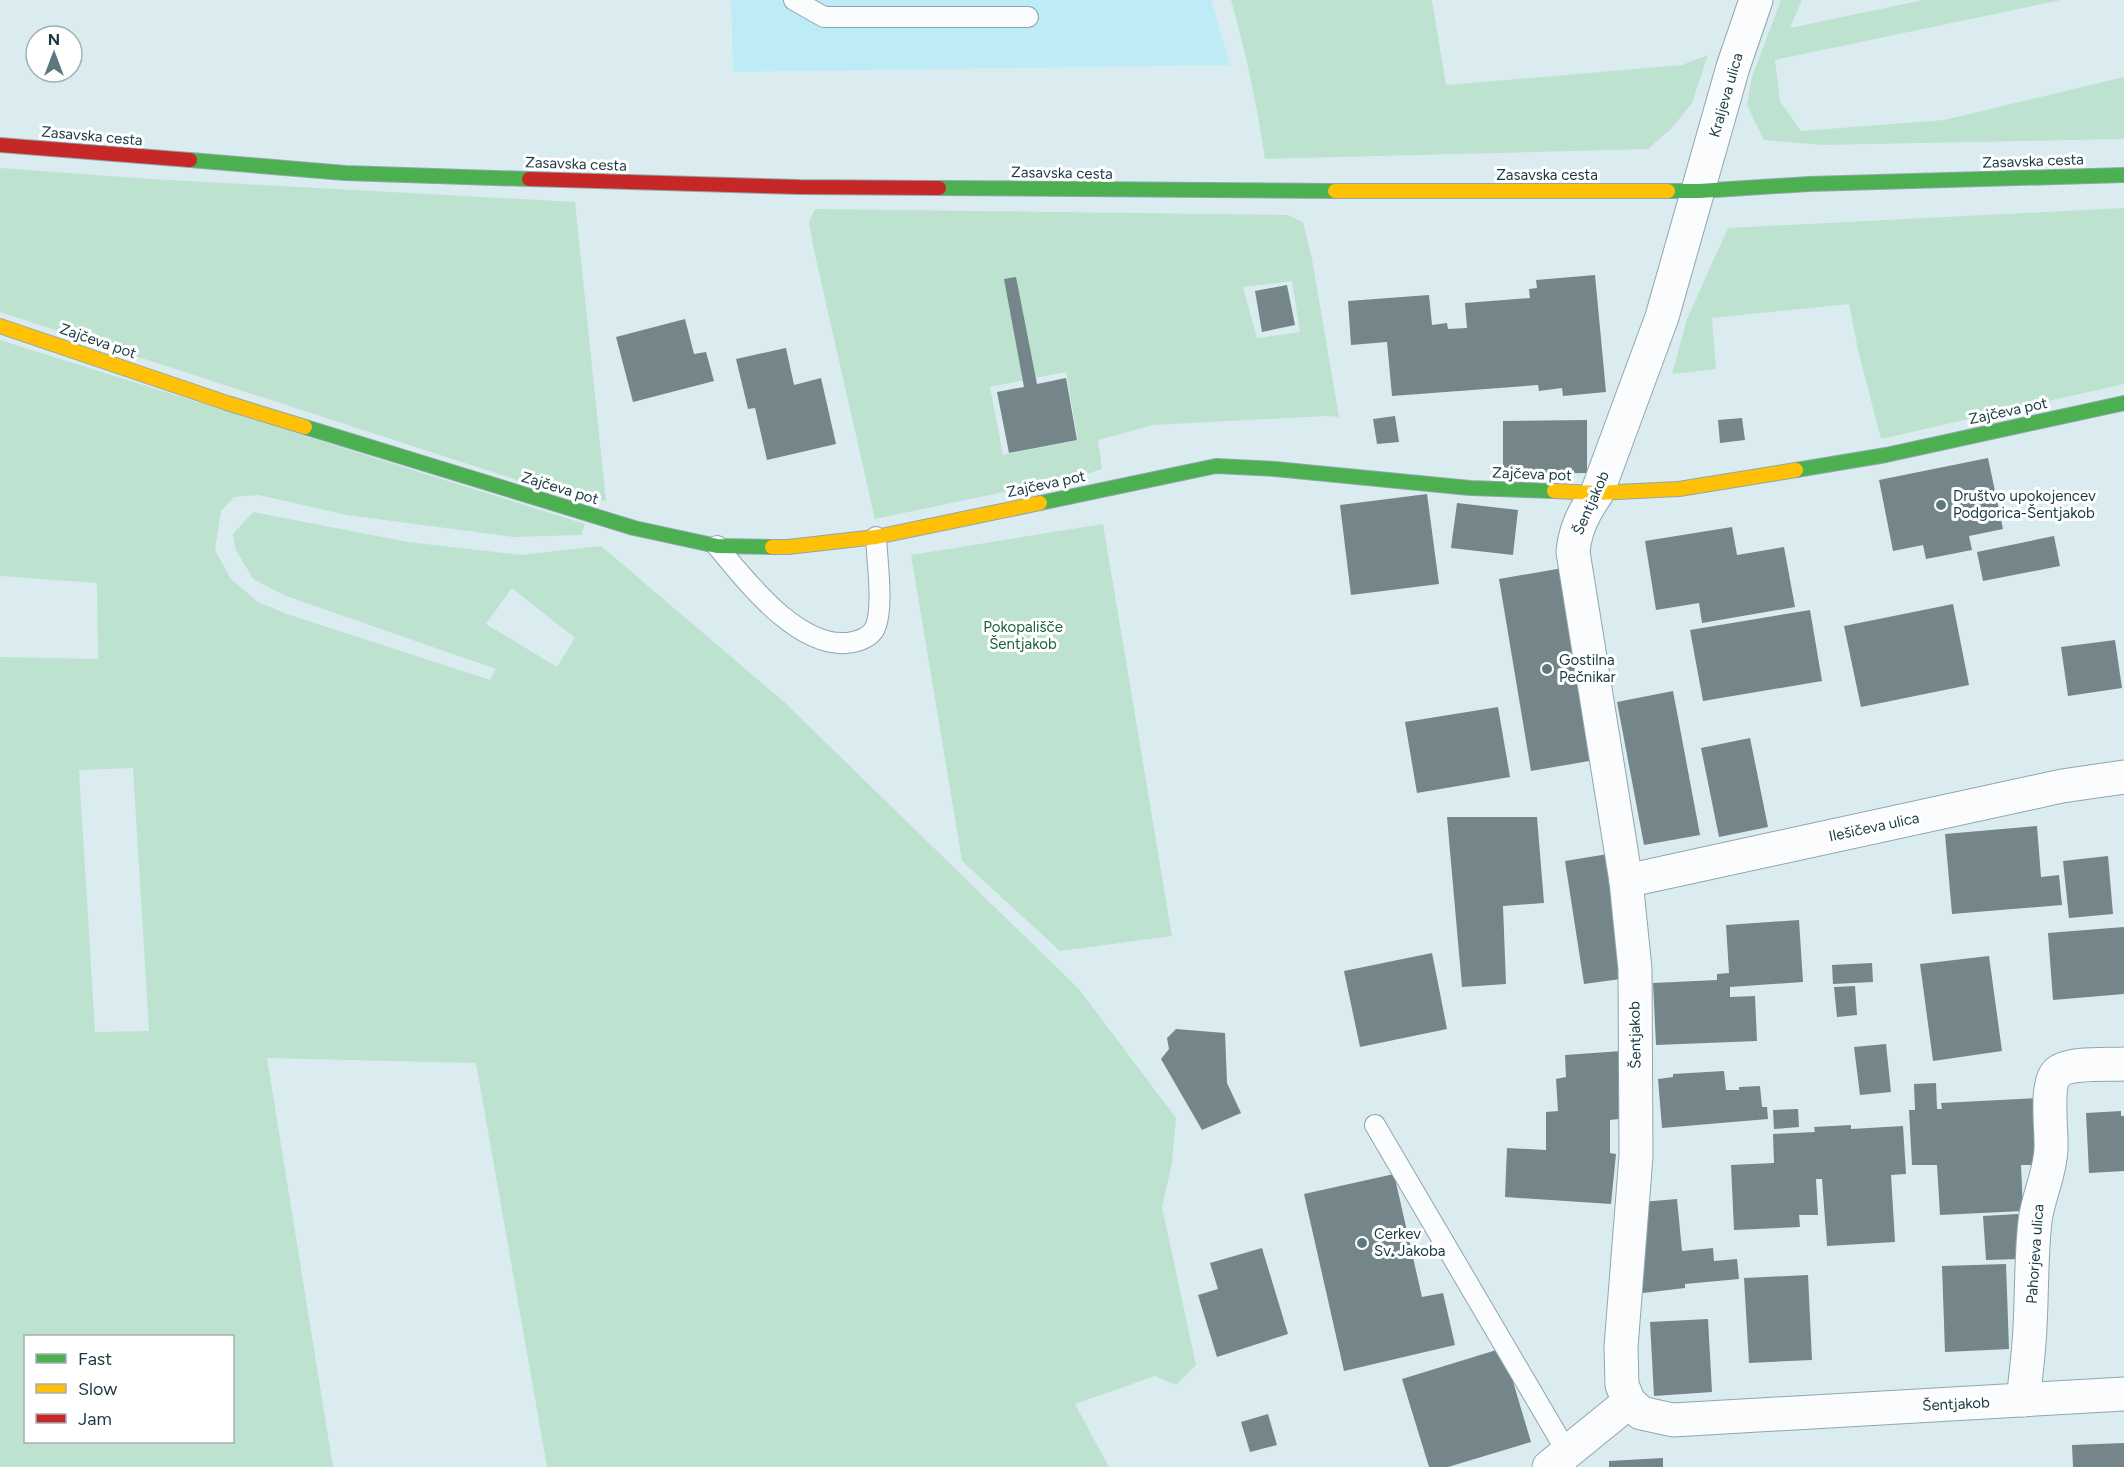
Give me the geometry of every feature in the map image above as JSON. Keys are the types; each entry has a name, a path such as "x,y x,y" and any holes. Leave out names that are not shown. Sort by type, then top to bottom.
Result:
{"street":[{"name":"Kraljeva ulica","path":"1699,191 1733,67 1756,0"},
{"name":"Zasavska cesta","path":"0,145 345,173 787,187 1251,191 1699,191 1809,184 2124,175"},
{"name":"Šentjakob","path":"1699,191 1662,317 1597,493 1579,523 1574,538 1573,552 1626,881 1635,969 1636,1144 1621,1347 1622,1385 1629,1402 1641,1413 1673,1420 2124,1394"},
{"name":"Zajčeva pot","path":"0,326 227,402 634,528 717,546 788,547 876,537 1216,466 1275,469 1470,488 1597,493 1679,489 1886,455 2124,403"},
{"name":"Ilešičeva ulica","path":"1626,881 2062,786 2124,777"},
{"name":"Pahorjeva ulica","path":"2023,1400 2030,1329 2034,1232 2037,1207 2051,1150 2053,1079 2063,1068 2072,1066 2124,1064"},
{"path":"1558,1460 1629,1402"}],"lane":[{"path":"794,0 824,17 1028,17"},
{"path":"717,546 753,589 785,619 819,639 844,644 863,640 874,630 880,612 876,537"},
{"path":"1375,1125 1558,1460"}],"shaded area":[{"path":"731,0 1211,0 1230,65 733,72"}],"green space":[{"path":"1231,0 1432,0 1446,85 1682,65 1708,55 1692,103 1672,128 1648,149 1265,159 1251,79"},
{"path":"1781,0 1802,0 1790,28 1923,0 2061,0 1775,60 1780,101 1801,131 1944,120 2124,77 2124,139 1822,145 1764,140 1747,105 1752,77"},
{"path":"0,168 151,179 575,202 606,501 545,489 0,312"},
{"path":"2124,208 2124,384 1881,439 1858,350 1849,304 1712,318 1716,369 1672,374 1687,319 1728,228"},
{"path":"815,209 1288,215 1303,222 1312,259 1339,417 1153,425 1098,440 1102,469 1080,476 875,519 809,222","holes":["1292,281 1300,332 1257,338 1243,287","1066,372 1078,440 1003,455 990,387"]},
{"path":"0,340 585,524 581,535 513,537 347,515 259,495 234,497 221,511 215,550 231,579 258,602 287,614 490,680 496,669 286,596 253,579 235,548 233,534 253,512 408,542 521,555 601,546 783,701 1079,989 1176,1118 1172,1163 1162,1207 1196,1365 1176,1385 1155,1376 1075,1404 1109,1467 547,1467 476,1063 267,1058 333,1467 0,1467 0,657 98,659 97,583 0,576","holes":["512,588 575,638 557,667 486,624","133,768 149,1031 95,1032 79,770"]},
{"name":"Pokopališče Šentjakob","path":"1103,524 1172,936 1060,951 962,861 911,555"}],"building":[{"path":"1595,275 1606,392 1563,396 1562,388 1539,391 1538,385 1392,396 1387,342 1351,345 1348,301 1429,295 1432,325 1447,323 1448,329 1467,328 1465,303 1530,298 1529,289 1537,288 1536,280"},
{"path":"1016,277 1037,384 1066,378 1077,440 1009,453 997,392 1024,387 1004,279"},
{"path":"1287,285 1295,325 1262,332 1255,291"},
{"path":"685,319 694,354 706,352 714,381 633,402 616,337"},
{"path":"786,348 794,385 821,378 836,444 767,460 755,408 748,409 736,359"},
{"path":"1395,416 1399,442 1377,444 1373,419"},
{"path":"1742,418 1745,440 1720,443 1718,420"},
{"path":"1587,420 1587,473 1503,474 1503,421"},
{"name":"Društvo upokojencev Podgorica-Šentjakob","path":"1988,458 2003,529 1969,536 1972,550 1926,559 1923,545 1893,551 1879,480"},
{"path":"1427,494 1439,584 1351,595 1340,505"},
{"path":"1457,503 1518,510 1513,555 1451,548"},
{"path":"1732,527 1737,555 1784,547 1795,607 1702,623 1699,603 1656,610 1645,541"},
{"path":"2054,536 2060,566 1983,581 1977,552"},
{"name":"Gostilna Pečnikar","path":"1563,568 1595,760 1531,771 1499,579"},
{"path":"1953,604 1969,685 1861,707 1844,626"},
{"path":"1810,610 1822,681 1703,701 1690,630"},
{"path":"2115,640 2122,688 2068,696 2061,647"},
{"path":"1673,691 1700,835 1644,845 1617,702"},
{"path":"1498,707 1510,777 1417,793 1405,722"},
{"path":"1750,738 1768,827 1719,837 1701,748"},
{"path":"1447,817 1537,817 1544,903 1503,906 1506,984 1462,987"},
{"path":"2037,826 2041,877 2059,875 2062,905 1952,914 1945,834"},
{"path":"1608,854 1628,978 1584,984 1565,861"},
{"path":"2108,856 2113,914 2069,918 2063,861"},
{"path":"1799,920 1803,982 1730,987 1730,997 1755,996 1757,1041 1656,1045 1653,983 1717,980 1717,974 1729,973 1726,925"},
{"path":"2124,927 2124,994 2053,1000 2048,933"},
{"path":"1432,953 1447,1029 1360,1047 1344,971"},
{"path":"1989,956 2002,1051 1933,1061 1920,964"},
{"path":"1872,963 1873,982 1833,984 1832,965"},
{"path":"1855,986 1857,1015 1837,1017 1834,987"},
{"path":"1176,1029 1225,1033 1227,1083 1241,1113 1202,1130 1161,1059 1169,1049 1167,1038"},
{"path":"1886,1044 1891,1092 1860,1095 1854,1047"},
{"path":"1622,1051 1627,1118 1610,1120 1610,1153 1616,1154 1611,1204 1505,1197 1507,1148 1546,1150 1546,1112 1558,1111 1556,1079 1566,1077 1565,1055"},
{"path":"1724,1071 1726,1090 1760,1086 1762,1107 1767,1107 1768,1119 1662,1128 1658,1079 1673,1077 1673,1074"},
{"path":"1936,1083 1937,1109 1942,1109 1941,1103 2039,1098 2043,1165 2021,1165 2023,1211 1940,1215 1937,1165 1912,1165 1909,1110 1915,1110 1914,1084"},
{"path":"1798,1109 1799,1127 1774,1129 1773,1110"},
{"path":"2121,1111 2121,1116 2124,1116 2124,1171 2089,1173 2086,1113"},
{"path":"1851,1125 1851,1129 1903,1126 1906,1174 1891,1175 1895,1242 1827,1246 1822,1179 1816,1179 1818,1215 1799,1215 1800,1227 1734,1230 1731,1165 1774,1163 1773,1134 1815,1132 1814,1127"},
{"name":"Cerkev Sv. Jakoba","path":"1394,1174 1422,1297 1443,1293 1455,1345 1344,1371 1304,1194"},
{"path":"1677,1199 1682,1251 1713,1248 1714,1261 1737,1259 1739,1279 1685,1284 1685,1288 1643,1293 1636,1227 1641,1202"},
{"path":"2018,1214 2020,1259 1986,1260 1983,1216"},
{"path":"1262,1248 1288,1334 1217,1357 1198,1295 1218,1289 1210,1263"},
{"path":"2006,1264 2009,1349 1945,1352 1942,1266"},
{"path":"1808,1275 1812,1360 1749,1363 1744,1278"},
{"path":"1708,1319 1712,1392 1654,1396 1650,1322"},
{"path":"1503,1348 1531,1442 1448,1467 1429,1467 1402,1379"},
{"path":"1268,1414 1277,1445 1250,1452 1241,1422"},
{"path":"2124,1443 2124,1467 2073,1467 2072,1445"},
{"path":"1663,1458 1663,1467 1609,1467 1609,1461"}],"traffic: fast":[{"path":"190,160 345,173 529,179"},
{"path":"1668,191 1809,184 2124,175"},
{"path":"939,188 1335,191"},
{"path":"1796,470 1886,455 2124,403"},
{"path":"305,427 634,528 717,546 772,547"},
{"path":"1040,503 1216,466 1275,469 1470,488 1554,491"}],"traffic: slow":[{"path":"1335,191 1668,191"},
{"path":"0,326 305,427"},
{"path":"1554,491 1597,493 1679,489 1796,470"},
{"path":"772,547 876,537 1040,503"}],"traffic: jam":[{"path":"0,145 190,160"},
{"path":"529,179 799,187 939,188"}],"place":[{"name":"Društvo upokojencev Podgorica-Šentjakob","path":"1941,505"},
{"name":"Gostilna Pečnikar","path":"1547,669"},
{"name":"Cerkev Sv. Jakoba","path":"1362,1243"}]}
